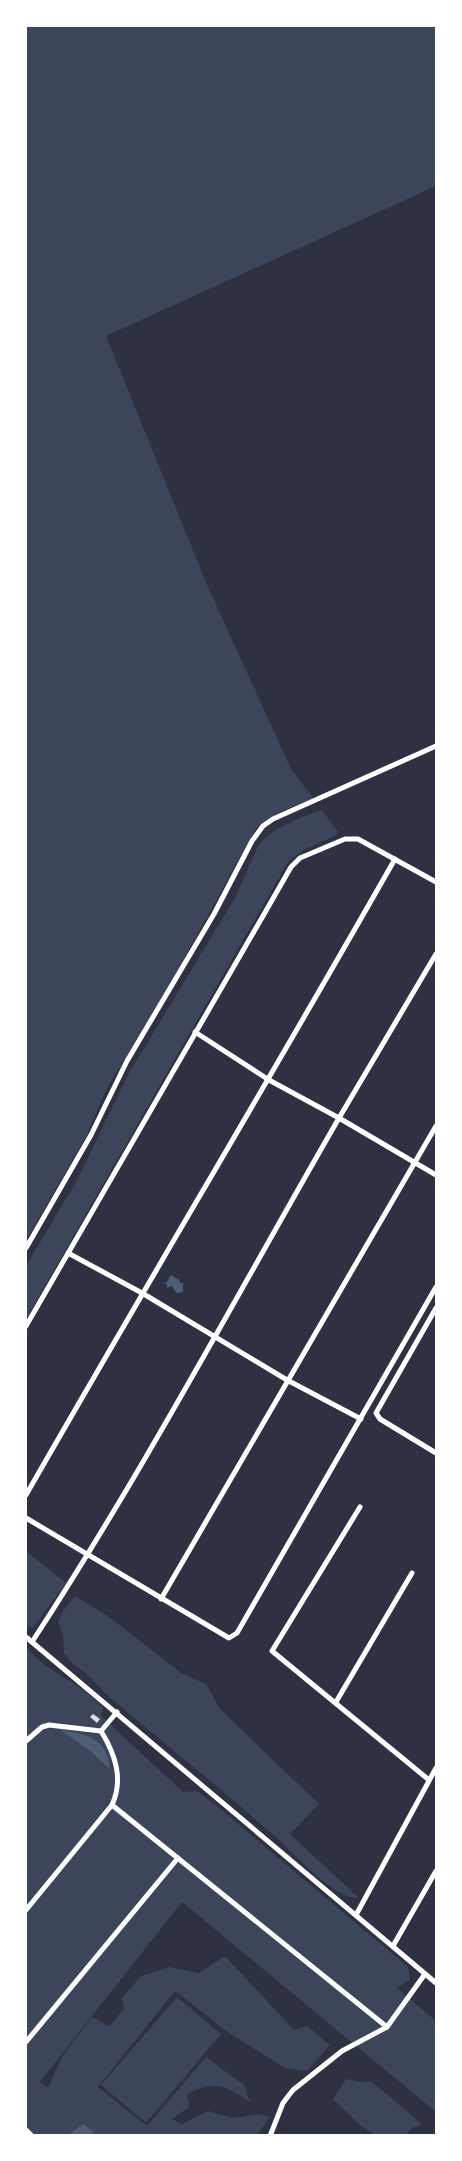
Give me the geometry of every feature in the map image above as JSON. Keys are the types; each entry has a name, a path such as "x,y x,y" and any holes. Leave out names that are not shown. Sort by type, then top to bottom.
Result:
{"street":[{"path":"26,1248 86,1144 128,1061 214,914 252,841 263,826 273,819 436,746"},
{"path":"26,1326 291,867 311,852 345,839 358,839 436,882"},
{"path":"26,1495 142,1293 269,1080 395,859"},
{"path":"32,1642 88,1554 215,1338 339,1118 436,954"},
{"path":"195,1032 269,1080 436,1175"},
{"path":"161,1599 436,1126"},
{"path":"68,1252 142,1293 287,1380 361,1419"},
{"path":"26,1518 229,1638 237,1633 436,1287"},
{"path":"436,1308 376,1413 380,1419 436,1453"},
{"path":"360,1507 272,1651 429,1780"},
{"path":"336,1702 412,1573"},
{"path":"26,1637 436,1983"},
{"path":"101,1731 117,1712"},
{"path":"26,1741 42,1727 49,1725 101,1731 108,1743 117,1772 118,1784 112,1805 26,1910"},
{"path":"356,1915 436,1768"},
{"path":"112,1805 387,2027"},
{"path":"26,2042 178,1858"},
{"path":"393,1947 436,1871"},
{"path":"270,2136 283,2103 293,2090 342,2051 387,2027 426,1974"},
{"path":"26,2130 32,2136"}],"shaded area":[{"path":"26,26 436,26 436,186 106,336 208,587 291,769 313,798 278,813 256,828 175,975 106,1090 86,1137 26,1240"},
{"path":"322,810 338,832 335,836 303,850 288,862 26,1319 26,1266 77,1180 129,1073 235,898 258,846 277,829"},
{"path":"171,1275 183,1283 183,1292 176,1293 172,1286 167,1288 167,1284 163,1283 167,1282"},
{"path":"26,1551 66,1583 33,1628 26,1625"},
{"path":"75,1596 108,1616 181,1673 206,1684 220,1709 319,1804 290,1834 358,1897 350,1897 329,1886 258,1821 73,1664 64,1653 63,1635 58,1622 63,1611"},
{"path":"26,1645 45,1665 93,1698 103,1708 100,1715 183,1792 197,1791 218,1807 408,1967 410,1980 397,1988 436,2021 436,2112 182,1902 40,2082 48,2088 62,2057 92,2017 109,2026 124,2009 122,1998 141,1976 169,1967 199,1973 225,1956 294,2030 307,2026 330,2045 307,2071 285,2068 229,2033 175,1991 98,2087 147,2126 206,2057 244,2085 250,2102 226,2088 206,2087 187,2094 189,2107 172,2119 182,2124 208,2111 232,2118 259,2114 270,2117 257,2135 26,2135"},
{"path":"60,1730 79,1733 94,1739 105,1750 110,1769 89,1750"},
{"path":"177,1997 221,2034 146,2123 101,2085"},
{"path":"346,2079 371,2081 422,2124 410,2129 406,2135 375,2135 361,2126 333,2099"},
{"path":"83,2124 94,2132 93,2135 68,2135"}],"building":[{"path":"93,1714 100,1719 97,1723 90,1717"}]}
